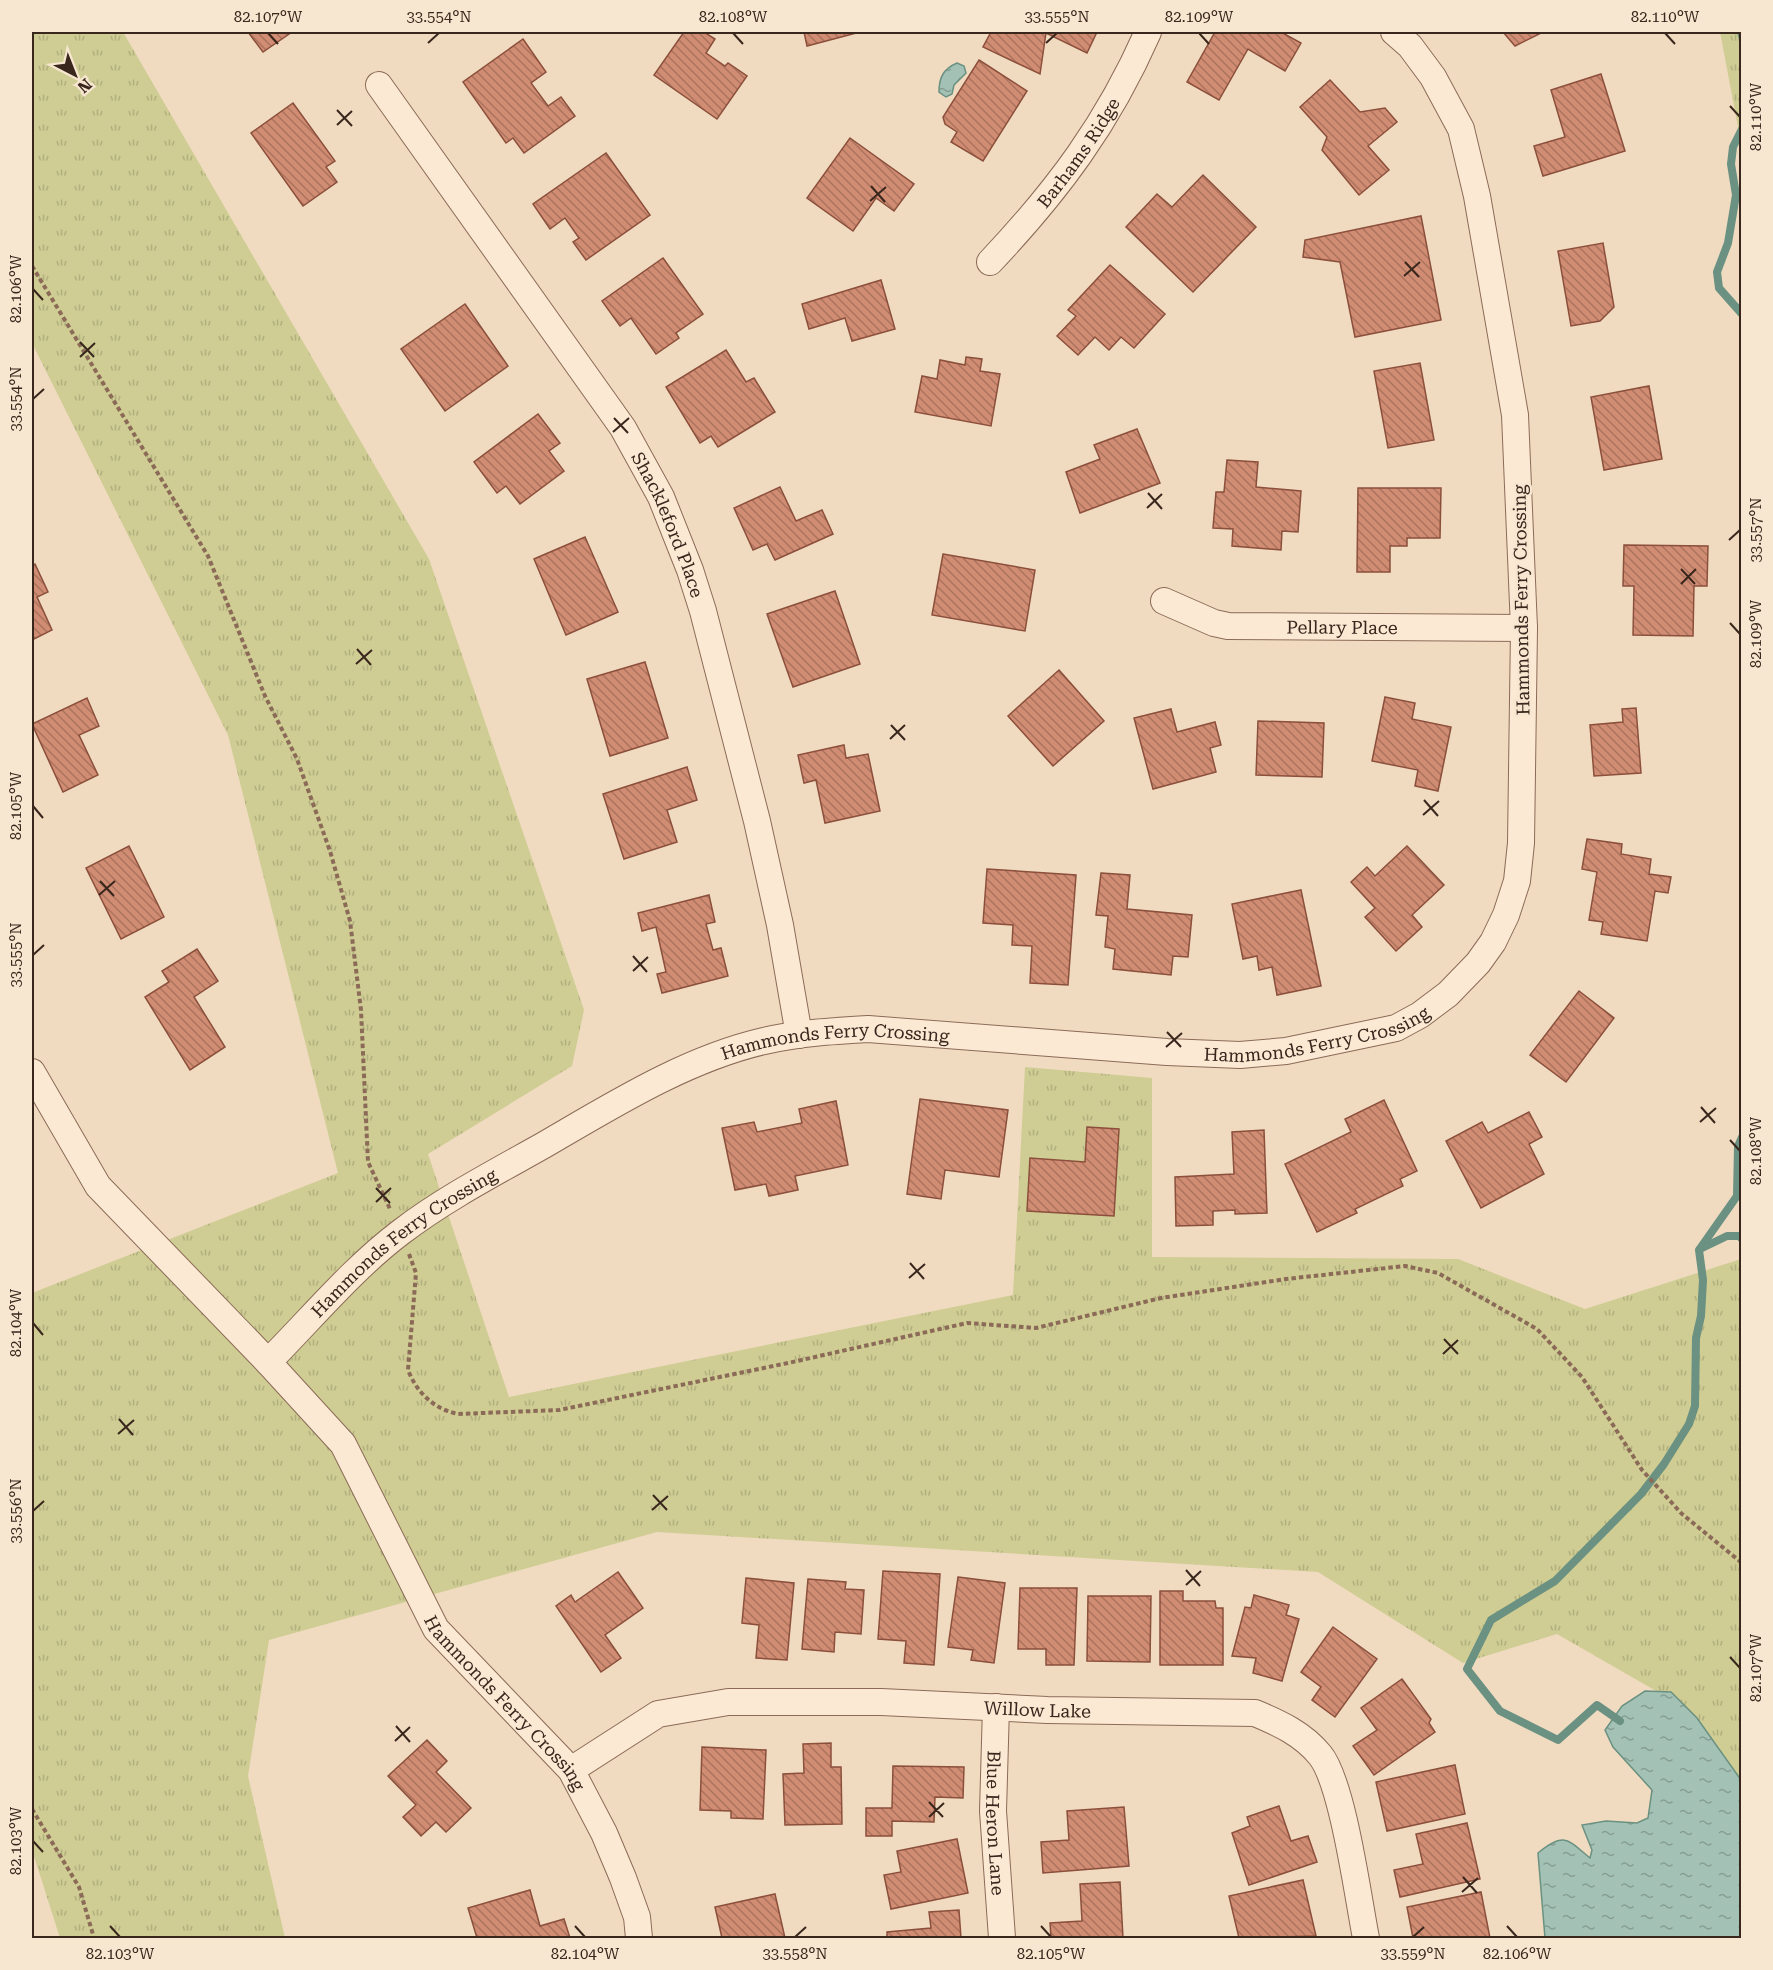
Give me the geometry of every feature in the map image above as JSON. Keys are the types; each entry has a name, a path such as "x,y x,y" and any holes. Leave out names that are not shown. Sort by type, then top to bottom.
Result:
{"street":[{"name":"Barhams Ridge","path":"990,262 1033,215 1088,144 1107,116 1148,32"},
{"name":"Hammonds Ferry Crossing","path":"268,1362 401,1232 513,1162 602,1112 688,1067 743,1047 799,1035 868,1029 1240,1055 1286,1051 1369,1036 1396,1028 1420,1015 1448,994 1479,963 1506,915 1517,881 1523,772 1524,628 1515,415 1471,161 1461,129 1433,77 1410,46 1394,32"},
{"name":"Shackleford Place","path":"379,85 623,428 661,497 690,570 703,611 757,821 780,925 799,1035"},
{"name":"Pellary Place","path":"1164,601 1214,623 1228,626 1524,628"},
{"name":"Hammonds Ferry Crossing","path":"32,1072 98,1186 268,1362 343,1444 436,1629 571,1770 604,1833 623,1878 637,1917 639,1938"},
{"name":"Willow Lake","path":"571,1770 658,1714 728,1702 881,1702 1255,1713 1286,1725 1321,1756 1336,1787 1366,1938"},
{"name":"Blue Heron Lane","path":"996,1707 993,1811 1002,1938"}],"path":[{"path":"32,266 208,556 265,696 297,759 330,851 350,921 361,1010 368,1162 401,1232 416,1273 408,1370 413,1382 423,1395 447,1412 458,1414 559,1410 967,1323 1036,1328 1161,1298 1286,1279 1405,1266 1438,1273 1537,1329 1582,1377 1642,1470 1682,1514 1742,1563"},
{"path":"32,1809 79,1887 94,1938"}],"green space":[{"path":"32,32 123,32 429,559 584,1010 572,1066 428,1154 509,1397 1013,1295 1025,1067 1152,1078 1152,1257 1458,1259 1585,1309 1741,1259 1741,1796 1677,1703 1557,1634 1463,1663 1318,1572 657,1532 269,1640 248,1776 285,1938 60,1938 32,1850 32,1293 338,1173 228,735 32,343"},
{"path":"1720,32 1741,32 1741,143"}],"water":[{"path":"957,63 964,66 966,73 954,85 952,94 946,97 939,92 941,78 948,68"},
{"path":"1645,1691 1671,1692 1697,1718 1741,1780 1741,1938 1545,1938 1538,1853 1554,1842 1566,1840 1590,1858 1592,1850 1582,1825 1606,1821 1637,1823 1648,1818 1652,1790 1613,1747 1605,1730 1622,1706"}],"building":[{"path":"248,32 292,32 263,52"},
{"path":"684,32 704,32 715,39 706,53 725,66 728,63 747,76 717,119 654,75"},
{"path":"804,32 860,32 807,46"},
{"path":"991,32 1097,32 1087,53 1046,33 1040,74 983,47"},
{"path":"1215,32 1281,32 1301,43 1285,71 1248,49 1219,100 1187,82"},
{"path":"1503,32 1543,32 1515,46"},
{"path":"523,39 546,72 531,83 548,106 561,97 575,116 524,153 513,138 506,143 463,82"},
{"path":"979,60 1027,91 983,161 951,142 957,132 945,124 943,117"},
{"path":"1601,74 1625,151 1543,176 1534,146 1565,137 1551,90"},
{"path":"1330,80 1360,112 1385,108 1397,122 1368,146 1389,170 1359,195 1322,150 1327,137 1300,107"},
{"path":"293,103 335,161 326,167 337,182 303,206 251,133"},
{"path":"850,138 914,184 894,211 876,198 853,231 807,198"},
{"path":"606,153 650,215 586,260 573,242 579,238 565,218 550,229 533,204"},
{"path":"1203,175 1256,227 1193,292 1126,227 1157,194 1172,207"},
{"path":"1421,216 1441,320 1355,337 1340,262 1303,257 1305,240"},
{"path":"1603,243 1614,307 1600,321 1571,326 1558,251"},
{"path":"663,258 703,314 676,333 679,338 656,354 631,318 620,326 602,301"},
{"path":"1110,265 1165,314 1134,348 1121,337 1109,350 1095,337 1078,355 1057,336 1076,316 1068,310"},
{"path":"881,280 895,329 852,341 845,318 809,329 802,304"},
{"path":"465,304 508,366 445,411 401,349"},
{"path":"726,350 746,382 754,378 775,412 718,447 711,436 700,443 666,387"},
{"path":"966,357 982,359 980,371 1000,374 991,426 915,412 922,376 937,379 940,360 965,365"},
{"path":"1420,363 1434,440 1388,448 1374,371"},
{"path":"1649,386 1662,459 1604,470 1591,397"},
{"path":"538,414 560,443 549,451 564,471 520,504 506,486 497,493 474,462"},
{"path":"1137,429 1160,483 1080,513 1066,472 1100,459 1094,445"},
{"path":"1227,460 1258,462 1256,487 1301,491 1298,532 1282,531 1281,550 1232,546 1233,529 1213,528 1216,492 1224,492"},
{"path":"780,487 796,521 822,510 833,534 775,560 767,544 753,550 734,508"},
{"path":"1358,488 1441,488 1440,538 1407,538 1407,546 1390,546 1390,572 1357,572"},
{"path":"585,537 618,612 566,635 534,559"},
{"path":"1624,545 1708,546 1707,586 1694,586 1693,636 1633,635 1634,586 1623,586"},
{"path":"943,554 1035,570 1025,631 932,615"},
{"path":"35,564 48,592 37,597 52,630 32,640 32,566"},
{"path":"835,591 860,664 793,687 767,614"},
{"path":"645,662 668,738 610,756 587,679"},
{"path":"1059,670 1104,721 1053,766 1008,716"},
{"path":"1385,697 1415,703 1412,719 1451,727 1438,791 1415,786 1418,770 1372,761"},
{"path":"87,698 99,726 79,735 98,775 63,792 32,724"},
{"path":"1636,708 1641,773 1594,776 1590,725 1623,722 1622,709"},
{"path":"1171,709 1177,732 1215,722 1221,745 1210,748 1216,772 1153,789 1134,718"},
{"path":"1258,721 1324,723 1322,777 1256,775"},
{"path":"844,745 846,758 868,754 880,811 825,823 816,780 804,783 798,755"},
{"path":"687,767 697,800 667,810 677,842 624,859 603,794"},
{"path":"1587,839 1622,844 1621,854 1651,859 1649,874 1671,877 1668,893 1655,891 1647,941 1601,934 1603,922 1589,920 1597,872 1582,869"},
{"path":"129,846 164,917 121,939 86,868"},
{"path":"1407,846 1444,885 1412,915 1422,927 1396,951 1365,917 1375,908 1351,882 1367,867 1375,876"},
{"path":"987,869 1076,875 1068,985 1030,983 1032,946 1012,945 1013,925 983,923"},
{"path":"1101,873 1130,875 1127,909 1192,915 1188,957 1173,956 1171,975 1113,969 1115,949 1105,947 1108,916 1096,915"},
{"path":"1301,890 1321,986 1277,995 1272,967 1259,970 1257,956 1243,959 1232,904"},
{"path":"709,895 715,922 706,924 713,950 721,948 728,976 662,993 657,974 666,972 656,927 642,931 638,913"},
{"path":"197,949 218,981 194,997 225,1047 190,1070 145,997 169,982 162,971"},
{"path":"1579,991 1614,1018 1566,1082 1530,1055"},
{"path":"920,1099 1008,1110 999,1177 945,1170 941,1199 907,1194"},
{"path":"1384,1100 1417,1171 1400,1179 1403,1186 1355,1209 1357,1213 1317,1232 1285,1164 1351,1132 1345,1119"},
{"path":"836,1101 848,1165 795,1176 798,1190 769,1196 766,1184 735,1190 722,1128 754,1122 757,1132 802,1123 799,1109"},
{"path":"1529,1112 1542,1137 1529,1144 1544,1174 1481,1208 1446,1141 1482,1122 1488,1133"},
{"path":"1087,1127 1119,1129 1114,1216 1027,1211 1030,1158 1085,1162"},
{"path":"1264,1130 1267,1213 1235,1214 1235,1210 1213,1211 1213,1225 1176,1226 1175,1177 1234,1174 1232,1132"},
{"path":"883,1571 940,1574 934,1665 904,1663 906,1641 878,1639"},
{"path":"618,1572 643,1608 605,1635 621,1658 601,1672 556,1606 571,1595 575,1602"},
{"path":"958,1577 1005,1583 994,1663 971,1660 973,1650 948,1647"},
{"path":"746,1578 794,1583 787,1660 756,1658 759,1625 742,1623"},
{"path":"808,1579 846,1582 845,1589 864,1590 861,1634 835,1632 834,1652 802,1649"},
{"path":"1020,1588 1077,1588 1074,1665 1046,1665 1046,1649 1018,1649"},
{"path":"1160,1591 1183,1591 1183,1601 1215,1601 1216,1608 1223,1608 1223,1665 1160,1665"},
{"path":"1254,1595 1289,1605 1286,1615 1299,1619 1282,1681 1253,1673 1256,1658 1232,1656 1245,1607 1251,1608"},
{"path":"1088,1596 1151,1596 1150,1662 1087,1661"},
{"path":"1333,1627 1377,1659 1335,1717 1312,1700 1321,1687 1301,1672"},
{"path":"1402,1679 1431,1719 1429,1723 1435,1732 1374,1775 1353,1746 1377,1730 1361,1708"},
{"path":"427,1740 447,1761 436,1772 471,1808 446,1832 436,1822 421,1836 403,1817 416,1805 388,1776"},
{"path":"831,1743 831,1767 841,1767 842,1824 785,1825 783,1774 804,1773 803,1744"},
{"path":"702,1747 766,1750 763,1819 731,1818 731,1811 700,1810"},
{"path":"1455,1765 1465,1814 1387,1831 1376,1782"},
{"path":"893,1766 964,1767 963,1798 935,1797 934,1822 892,1821 892,1836 866,1836 866,1808 892,1808"},
{"path":"1279,1806 1291,1841 1308,1836 1317,1862 1249,1885 1232,1833 1250,1826 1247,1817"},
{"path":"1124,1807 1129,1866 1043,1873 1041,1842 1069,1840 1067,1811"},
{"path":"1467,1823 1480,1879 1400,1897 1394,1870 1423,1864 1416,1834"},
{"path":"957,1839 968,1893 891,1909 884,1875 901,1872 897,1851"},
{"path":"1303,1880 1316,1936 1239,1938 1229,1896"},
{"path":"1120,1882 1123,1938 1051,1938 1050,1923 1082,1921 1080,1884"},
{"path":"530,1890 540,1926 564,1919 570,1938 477,1938 468,1908"},
{"path":"1481,1892 1490,1938 1413,1938 1407,1907"},
{"path":"775,1894 785,1938 722,1938 715,1907"},
{"path":"959,1910 961,1938 887,1938 887,1932 931,1928 929,1912"}],"waterway":[{"path":"1741,32 1742,36"},
{"path":"1742,129 1733,147 1731,164 1736,195 1728,243 1717,272 1719,288 1742,314"},
{"path":"1620,1721 1597,1705 1558,1740 1500,1711 1467,1669 1491,1620 1555,1581 1641,1494 1664,1464 1689,1424 1695,1406 1696,1338 1701,1316 1703,1280 1699,1250 1737,1196 1738,1146 1742,1137"},
{"path":"1700,1249 1727,1236 1739,1236 1742,1239"}]}
